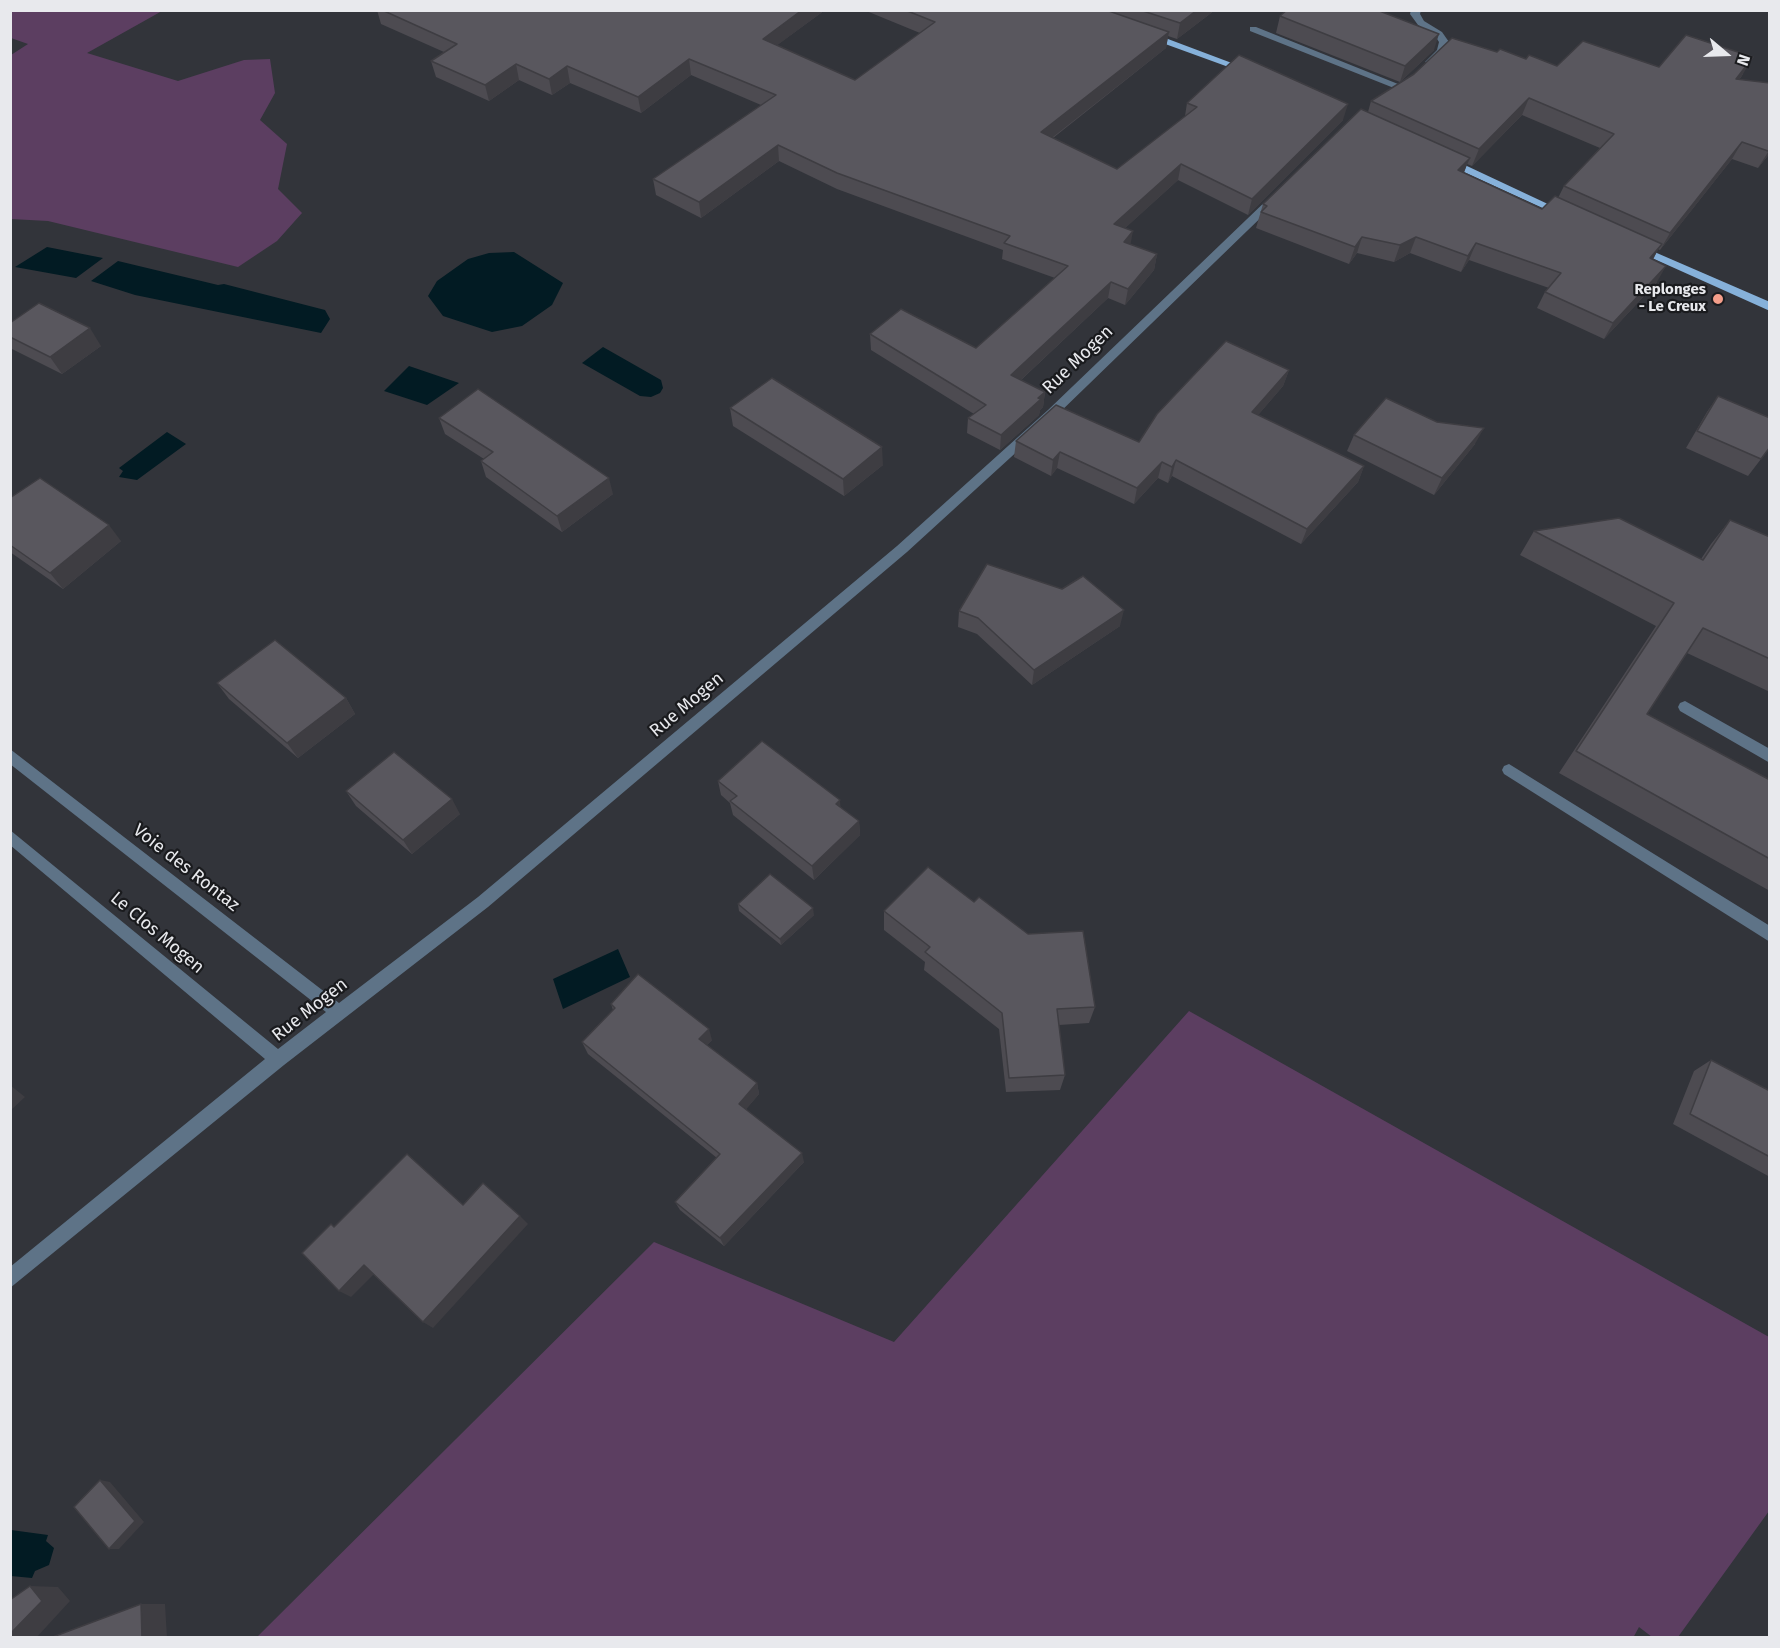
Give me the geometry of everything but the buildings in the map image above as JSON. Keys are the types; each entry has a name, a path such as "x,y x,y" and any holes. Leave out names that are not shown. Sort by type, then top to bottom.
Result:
{"main road":[{"path":"1135,31 1261,76"},
{"path":"1440,158 1571,218"},
{"path":"1626,242 1770,307"}],"street":[{"path":"1416,10 1415,14 1421,23 1438,34 1444,42 1442,51 1425,67"},
{"path":"1253,28 1406,85 1393,95"},
{"name":"Rue Mogen","path":"10,1279 278,1059 483,902 902,549 1052,412 1286,187"},
{"path":"1685,707 1770,757"},
{"name":"Voie des Rontaz","path":"10,754 338,1012"},
{"path":"1509,770 1770,934"},
{"name":"Le Clos Mogen","path":"10,836 278,1059"}],"shaded area":[{"path":"11,10 162,11 87,53 178,81 244,60 270,59 275,93 260,120 287,144 278,189 302,213 277,241 238,267 48,221 11,219 11,55 28,44 11,38"},
{"path":"1189,1011 1769,1337 1769,1511 1678,1637 1652,1637 1639,1627 1633,1638 257,1637 654,1242 894,1342"}],"water":[{"path":"47,247 103,258 76,278 15,267"},
{"path":"514,252 563,283 552,305 522,326 492,332 443,316 428,296 437,281 468,259 489,253"},
{"path":"118,261 218,285 224,284 325,310 330,319 321,333 135,295 91,281"},
{"path":"603,347 661,380 663,388 660,393 651,397 640,396 582,363"},
{"path":"409,366 459,383 427,405 384,391"},
{"path":"167,432 186,444 137,480 119,477 123,471 119,468"},
{"path":"618,949 630,977 563,1009 553,979"},
{"path":"11,1530 48,1535 46,1541 54,1548 49,1565 35,1571 32,1578 11,1576"}],"place":[{"name":"Replonges - Le Creux","path":"1718,299"}]}
